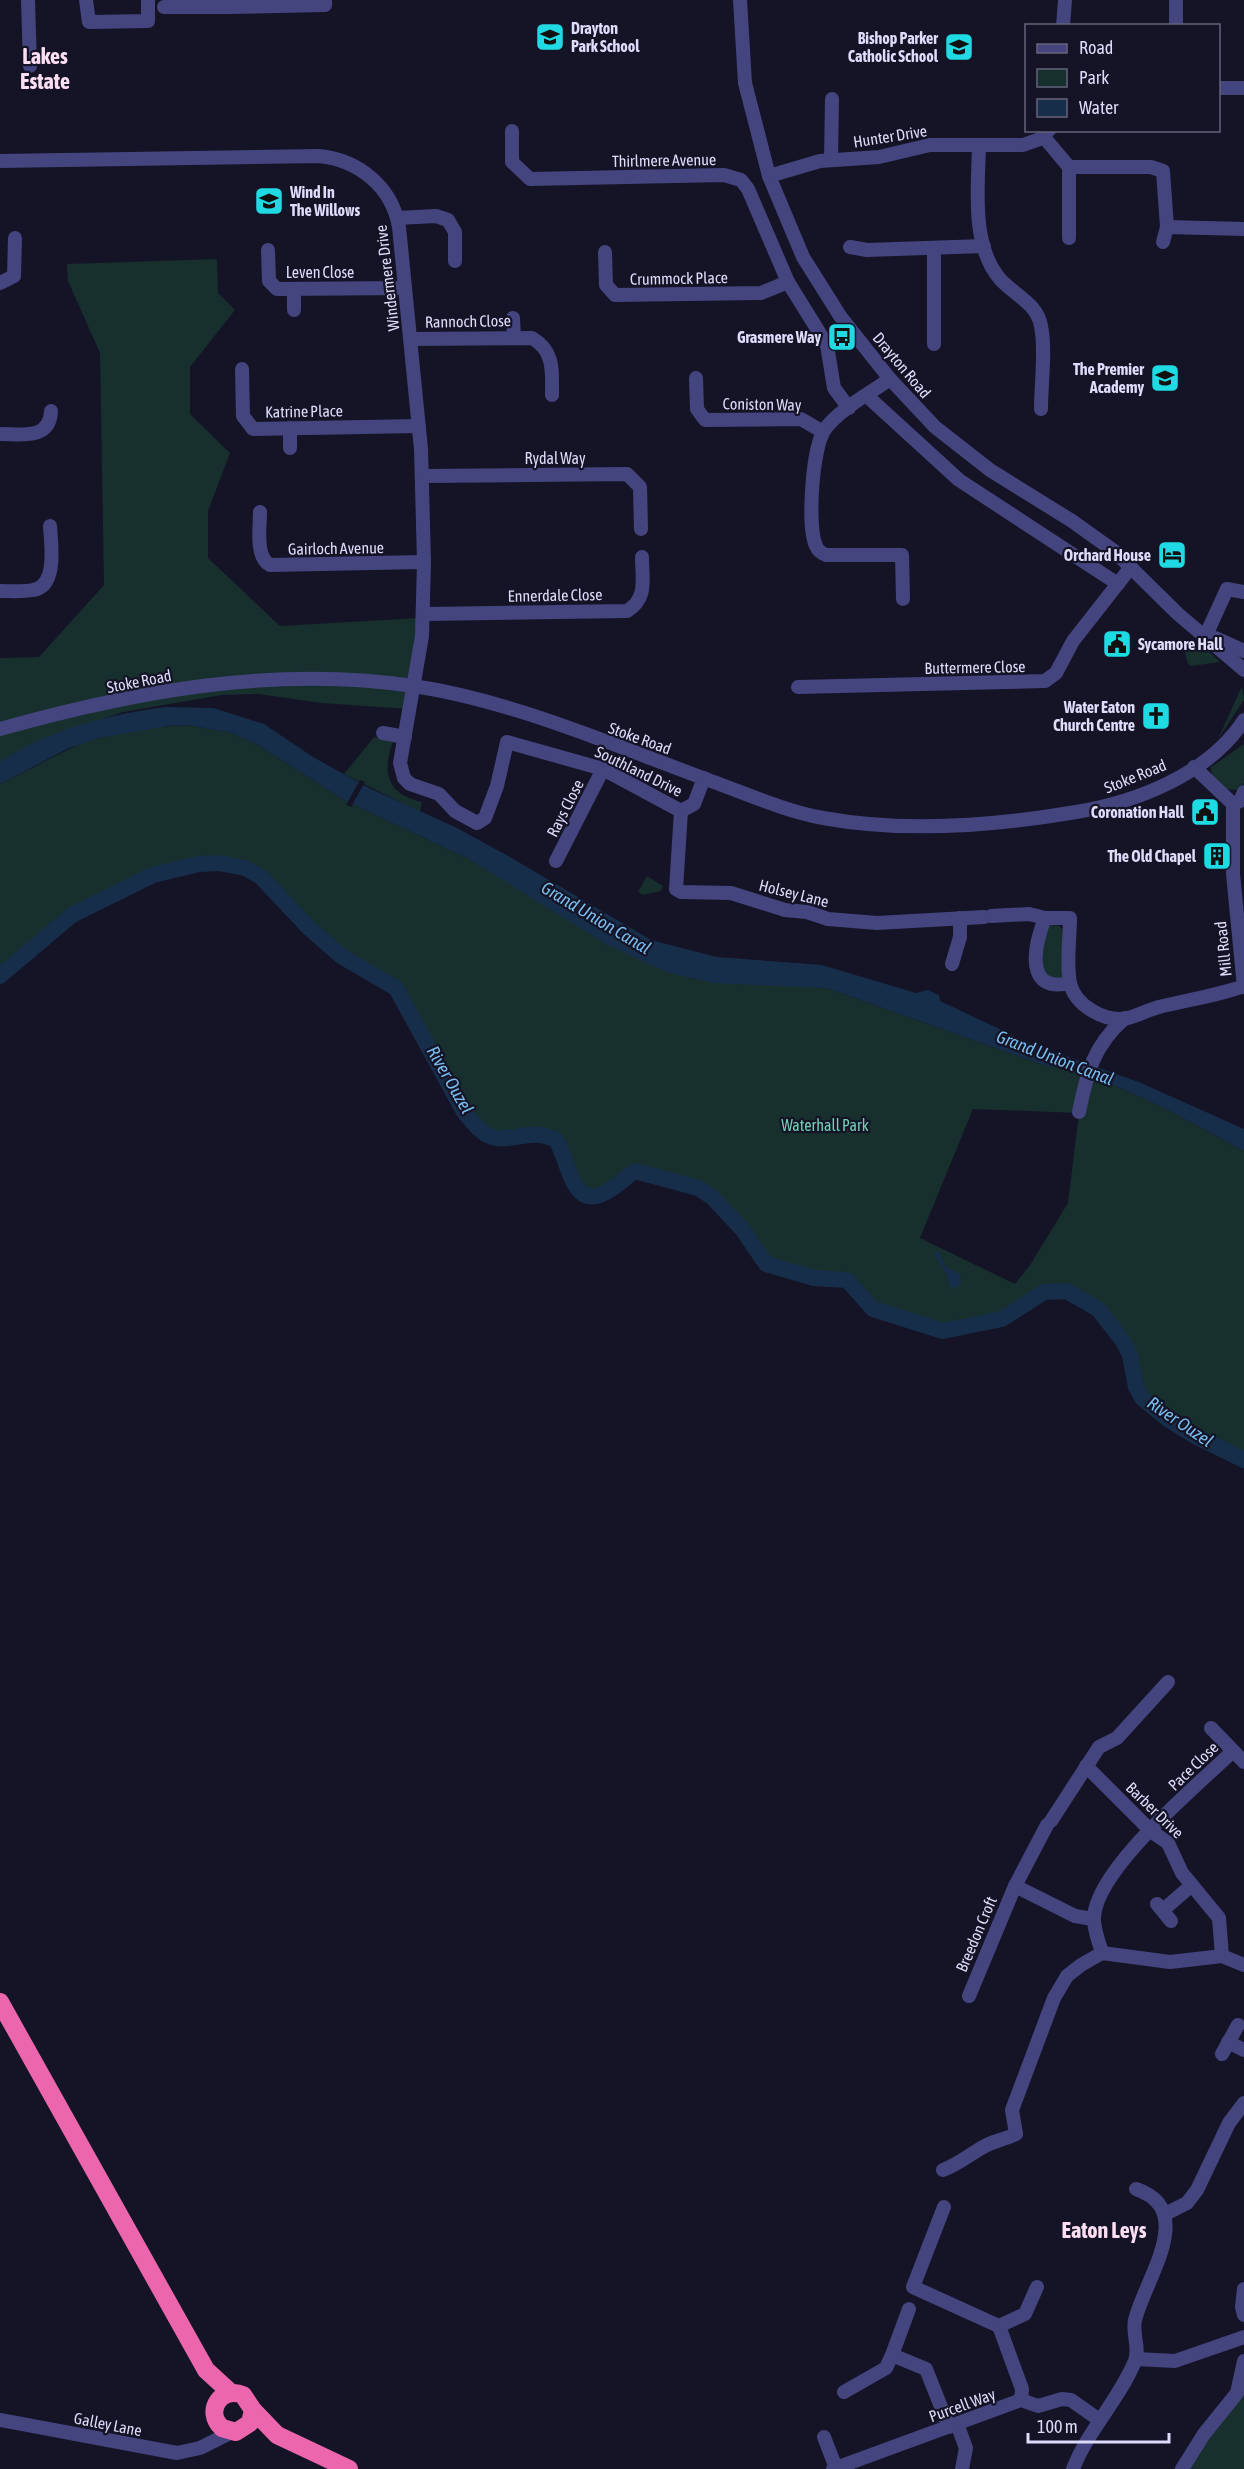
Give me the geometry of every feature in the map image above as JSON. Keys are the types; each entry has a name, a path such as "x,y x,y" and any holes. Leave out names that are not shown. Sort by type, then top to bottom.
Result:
{"highway":[{"path":"0,2002 206,2370 230,2392 243,2394 253,2410 277,2434 349,2469"},
{"path":"206,2370 214,2415 222,2428 277,2434"},
{"path":"214,2415 219,2399 230,2392"},
{"path":"236,2431 250,2423 253,2410"}],"street":[{"path":"28,0 30,66"},
{"path":"86,0 89,22 148,21 148,0"},
{"name":"Drayton Road","path":"740,0 746,83 769,176 790,231 814,276 840,316 890,379 927,419 964,451 1087,531 1131,567 1178,614 1207,636 1244,670"},
{"path":"1064,24 1065,0"},
{"path":"1176,0 1176,24"},
{"path":"164,7 228,3 325,2"},
{"path":"1220,88 1244,88"},
{"path":"831,160 832,99"},
{"name":"Thirlmere Avenue","path":"512,131 512,162 530,179 736,177 748,189 788,282 826,345 834,388 849,408"},
{"path":"1046,134 1069,167 1069,238"},
{"name":"Hunter Drive","path":"769,176 831,160 879,157 930,145 979,147 1023,145 1046,134"},
{"path":"979,147 977,202 986,257 1000,279 1032,306 1041,325 1041,409"},
{"name":"Windermere Drive","path":"0,161 329,157 358,168 375,180 389,200 397,218 423,476 424,614 415,686 400,759 404,778 417,788 440,794 455,811 477,823 485,818 497,786 507,742"},
{"path":"1069,167 1151,167 1163,171 1167,227 1163,242"},
{"path":"397,218 436,216 447,220 454,232 455,261"},
{"path":"1167,227 1244,229"},
{"path":"0,283 14,276 15,238"},
{"path":"850,248 934,249 984,246"},
{"path":"934,249 934,344"},
{"name":"Leven Close","path":"268,250 269,281 277,289 405,288"},
{"name":"Crummock Place","path":"605,252 606,285 615,295 761,293 788,282"},
{"path":"294,289 294,310"},
{"path":"513,318 514,337"},
{"name":"Rannoch Close","path":"411,339 532,338 548,353 552,363 552,395"},
{"name":"Katrine Place","path":"242,369 243,416 253,429 419,426"},
{"name":"Coniston Way","path":"696,378 697,409 705,420 801,419 823,432"},
{"path":"890,379 849,408 823,432 813,469 813,536 817,548 830,556 902,555 903,599"},
{"path":"867,396 959,480 1118,584"},
{"path":"0,434 38,434 46,430 51,423 51,411"},
{"path":"290,428 290,448"},
{"name":"Rydal Way","path":"423,476 627,474 640,487 641,529"},
{"name":"Gairloch Avenue","path":"260,512 261,554 265,562 270,565 424,562"},
{"path":"0,591 35,590 45,583 51,568 50,526"},
{"name":"Ennerdale Close","path":"424,614 627,610 637,604 643,594 642,557"},
{"name":"Buttermere Close","path":"798,687 1045,681 1056,673 1074,641 1131,567"},
{"path":"1207,636 1227,589 1244,592"},
{"name":"Drayton Road","path":"1207,636 1244,651"},
{"name":"Stoke Road","path":"0,729 140,696 212,685 252,681 344,680 415,686 519,713 824,818 892,825 968,825 1029,819 1100,807 1154,789 1194,767 1232,736 1244,720"},
{"path":"384,733 405,737"},
{"name":"Southland Drive","path":"507,742 603,769 681,810 693,806 704,778"},
{"path":"1194,767 1233,804 1240,801 1244,792"},
{"name":"Rays Close","path":"556,861 603,769"},
{"name":"Mill Road","path":"1125,1018 1157,1007 1212,997 1244,986 1233,874 1233,804"},
{"name":"Holsey Lane","path":"681,810 676,889 681,892 731,893 785,910 807,912 828,919 878,923 1029,914 1045,918"},
{"path":"952,964 960,937 960,918"},
{"path":"1070,983 1048,984 1040,979 1036,971 1038,935 1045,918 1070,918 1070,983 1076,997 1089,1010 1125,1018"},
{"path":"1079,1112 1092,1062 1107,1034 1125,1018"},
{"path":"1086,1766 1099,1747 1117,1738 1167,1682"},
{"name":"Pace Close","path":"1211,1728 1244,1762"},
{"name":"Pace Close","path":"1093,1919 1097,1899 1116,1867 1233,1750"},
{"name":"Breedon Croft","path":"969,1995 1015,1886 1049,1823 1086,1766"},
{"name":"Barber Drive","path":"1086,1766 1150,1831 1168,1842 1178,1857 1182,1873 1218,1918 1222,1956"},
{"path":"1164,1912 1192,1885"},
{"name":"Breedon Croft","path":"1015,1886 1075,1916 1093,1919"},
{"path":"1093,1919 1102,1953"},
{"path":"942,2170 961,2163 987,2145 1016,2134 1012,2110 1017,2094 1054,1998 1067,1976 1102,1953 1170,1962 1222,1956 1244,1965"},
{"path":"1238,2025 1225,2048 1244,2050"},
{"path":"1165,2214 1187,2204 1197,2190 1229,2123 1244,2103"},
{"path":"1073,2469 1082,2445 1136,2359 1135,2322 1167,2228 1165,2214 1159,2200 1136,2188"},
{"path":"944,2207 913,2287 999,2326 1022,2389 1021,2400"},
{"path":"999,2326 1025,2314 1037,2287"},
{"path":"1244,2289 1242,2307 1244,2315"},
{"path":"844,2392 886,2368 909,2308"},
{"path":"1136,2359 1175,2361 1240,2338 1244,2360 1237,2393 1204,2434 1182,2469"},
{"path":"892,2355 926,2369 966,2448 962,2469"},
{"name":"Purcell Way","path":"834,2468 1021,2400 1038,2406 1062,2399 1071,2400 1098,2419"},
{"path":"209,2443 214,2415"},
{"name":"Galley Lane","path":"0,2420 177,2453 209,2443 236,2431"},
{"path":"824,2437 834,2468"}],"green space":[{"path":"217,259 218,293 235,310 190,367 190,414 230,453 208,511 208,558 280,626 419,618 407,709 322,703 258,694 222,695 123,712 33,743 0,762 0,658 39,657 104,585 100,353 68,281 67,264"},
{"path":"1191,641 1205,648 1220,662 1191,666 1188,664 1184,650"},
{"path":"1242,686 1244,700 1218,739"},
{"name":"Waterhall Park","path":"188,725 232,733 260,746 344,800 469,859 515,885 606,944 694,979 827,988 1043,1065 1096,1079 1171,1112 1244,1151 1244,1460 1195,1436 1169,1420 1142,1398 1136,1387 1130,1355 1123,1341 1098,1309 1067,1291 1044,1292 1002,1319 943,1331 873,1309 847,1280 814,1278 766,1264 742,1229 712,1197 698,1188 636,1171 608,1192 595,1196 580,1192 571,1179 560,1145 554,1139 539,1134 499,1138 483,1132 476,1126 464,1112 396,988 341,956 309,928 261,877 245,868 219,863 200,864 152,875 72,915 0,976 0,784 85,741 145,728","holes":["973,1109 1079,1113 1068,1203 1030,1265 1015,1284 920,1238"]},
{"path":"374,737 393,742 388,763 390,781 401,794 422,802 420,812 344,774"},
{"path":"1244,744 1244,783 1237,790 1226,789 1212,777 1211,767"},
{"path":"647,876 663,886 661,891 643,895 638,892"},
{"path":"1050,925 1059,926 1065,932 1064,979 1058,982 1039,971 1044,936"},
{"path":"1244,2389 1244,2469 1187,2469"}],"water":[{"name":"Grand Union Canal","path":"165,707 213,708 264,724 313,757 369,788 455,827 651,940 717,957 822,965 916,993 928,990 939,995 940,1001 1025,1041 1141,1083 1244,1129 1244,1151 1171,1112 1096,1079 1043,1065 827,988 713,983 666,972 606,944 469,859 344,800 260,746 232,733 188,725 168,726 98,738 69,748 0,784 0,762 38,741 100,719"},
{"path":"935,1251 939,1252 946,1267 960,1274 961,1283 956,1288 950,1289 947,1275 934,1254"}],"pier":[{"path":"360,780 365,782 351,807 346,805"}],"waterway":[{"name":"River Ouzel","path":"0,976 72,915 153,875 199,864 219,863 245,868 261,877 309,928 341,956 396,988 464,1112 476,1126 492,1137 538,1135 556,1140 574,1184 580,1192 588,1196 599,1195 616,1186 635,1171 698,1188 712,1197 742,1229 766,1264 814,1278 847,1280 873,1309 943,1331 1002,1319 1044,1292 1067,1291 1098,1309 1123,1341 1130,1355 1136,1387 1142,1398 1169,1420 1195,1436 1244,1460"}],"place":[{"name":"Drayton Park School","path":"550,37"},
{"name":"Bishop Parker Catholic School","path":"959,47"},
{"name":"Wind In The Willows","path":"269,201"},
{"name":"Grasmere Way","path":"842,337"},
{"name":"The Premier Academy","path":"1165,378"},
{"name":"Orchard House","path":"1172,555"},
{"name":"Sycamore Hall","path":"1117,644"},
{"name":"Water Eaton Church Centre","path":"1156,716"},
{"name":"Coronation Hall","path":"1205,812"},
{"name":"The Old Chapel","path":"1217,856"}],"district":[{"name":"Lakes Estate","path":"45,68"},
{"name":"Eaton Leys","path":"1104,2230"}]}
